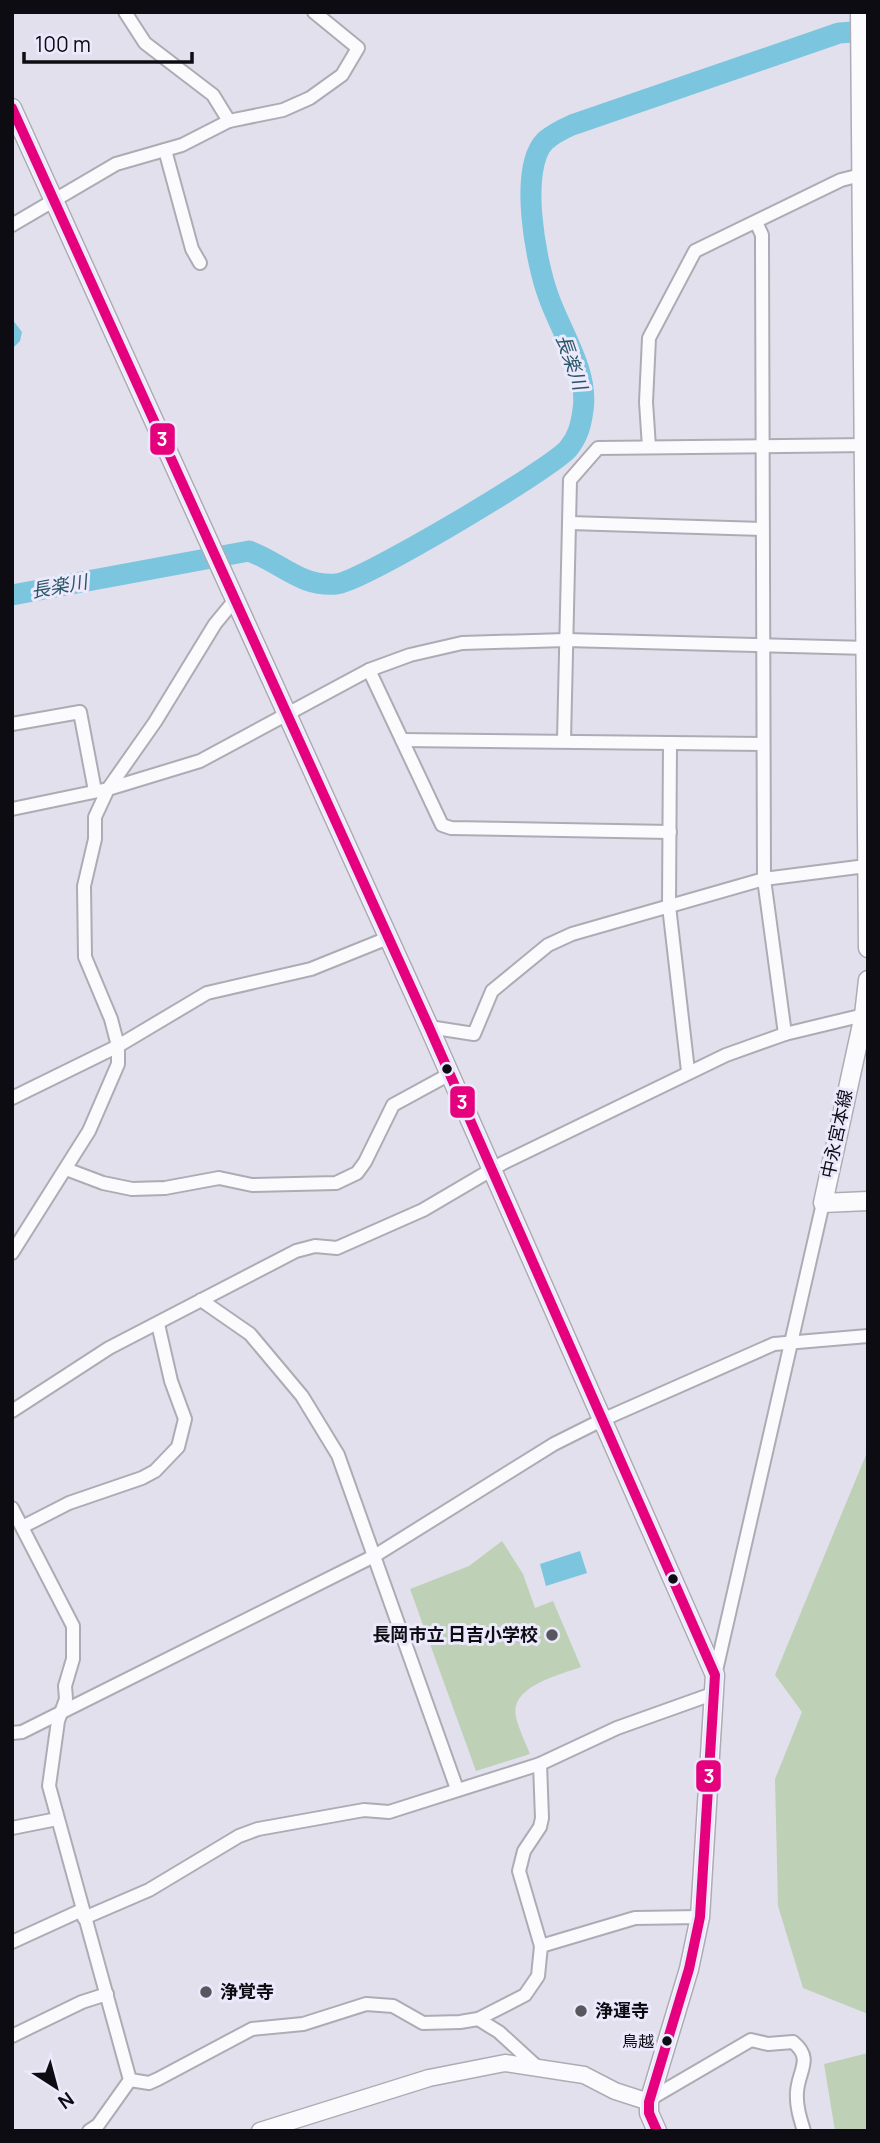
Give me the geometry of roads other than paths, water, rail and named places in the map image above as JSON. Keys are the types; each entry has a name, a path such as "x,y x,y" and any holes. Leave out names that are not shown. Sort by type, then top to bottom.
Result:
{"main road":[{"path":"860,13 864,127 860,175 865,445 868,948"},
{"path":"12,108 285,717 429,1027 715,1684 700,1917 689,1969 650,2100 649,2113 657,2131"},
{"name":"中永宮本線","path":"868,980 864,1015 823,1203 868,1201"}],"street":[{"path":"125,12 145,43 213,95 229,121"},
{"path":"12,225 116,164 193,141 229,121 295,105 325,90 342,75 358,48 314,12"},
{"path":"166,150 192,248 200,263"},
{"path":"649,447 647,351 654,327 695,251 841,180 860,175"},
{"path":"756,222 762,235 764,879 785,1034"},
{"path":"564,740 570,480 598,448 865,445"},
{"path":"570,523 762,529"},
{"path":"12,1254 89,1131 110,1088 118,1064 118,1046 111,1019 85,957 84,886 95,839 95,817 101,790 155,722 215,624 234,601"},
{"path":"12,809 101,790 200,761 369,670 410,655 462,643 566,640 866,648"},
{"path":"369,670 442,825 451,828 670,832"},
{"path":"12,724 80,712 101,790"},
{"path":"402,740 763,744"},
{"path":"670,743 669,906 688,1071"},
{"path":"429,1027 474,1034 492,991 548,945 572,934 764,879 867,870"},
{"path":"12,1098 118,1046 207,993 311,969 388,938"},
{"path":"12,1411 109,1348 296,1251 314,1246 337,1248 386,1226 469,1185 492,1170 646,1097 688,1071 785,1034 864,1015"},
{"path":"66,1169 103,1183 132,1189 165,1188 219,1178 252,1185 336,1183 357,1173 393,1105 449,1075"},
{"path":"12,1942 149,1890 239,1836 258,1829 364,1810 390,1812 540,1764 715,1684 823,1203"},
{"path":"201,1300 250,1334 302,1396 338,1455 376,1555 457,1789"},
{"path":"24,1526 68,1503 142,1478 155,1471 178,1447 185,1419 171,1381 158,1324"},
{"path":"12,1733 22,1732 61,1710 376,1555 554,1444 602,1420 774,1344 792,1340 868,1336"},
{"path":"12,1508 24,1526 73,1626 72,1659 65,1686 66,1699 61,1710 49,1774 57,1819 130,2080 96,2129"},
{"path":"130,2080 149,2083 251,2029 303,2024 366,2004 393,2006 424,2023 478,2019 525,1995 538,1976 541,1946 519,1871 524,1851 540,1827 542,1818 540,1764"},
{"path":"12,1828 57,1819"},
{"path":"541,1946 635,1918 700,1917"},
{"path":"12,2036 82,2002 107,1994"},
{"path":"478,2019 499,2032 536,2065"},
{"path":"260,2131 460,2070 505,2063 536,2065 584,2075 622,2094 650,2100 751,2040 768,2044 793,2042 803,2052 806,2062 796,2100 804,2131"}],"water":[{"path":"12,319 22,332 20,341 12,349"},
{"path":"580,1551 587,1573 546,1586 540,1564"}],"waterway":[{"name":"長楽川","path":"12,595 249,551 301,578 323,584 336,584 415,546 527,479 568,449 579,431 584,395 578,366 543,280 535,239 532,172 537,154 545,141 572,125 839,33 868,31"}],"place":[{"name":"長岡市立 日吉小学校","path":"552,1635"},
{"name":"浄覚寺","path":"206,1992"},
{"name":"浄運寺","path":"581,2011"},
{"name":"鳥越","path":"667,2041"}]}
